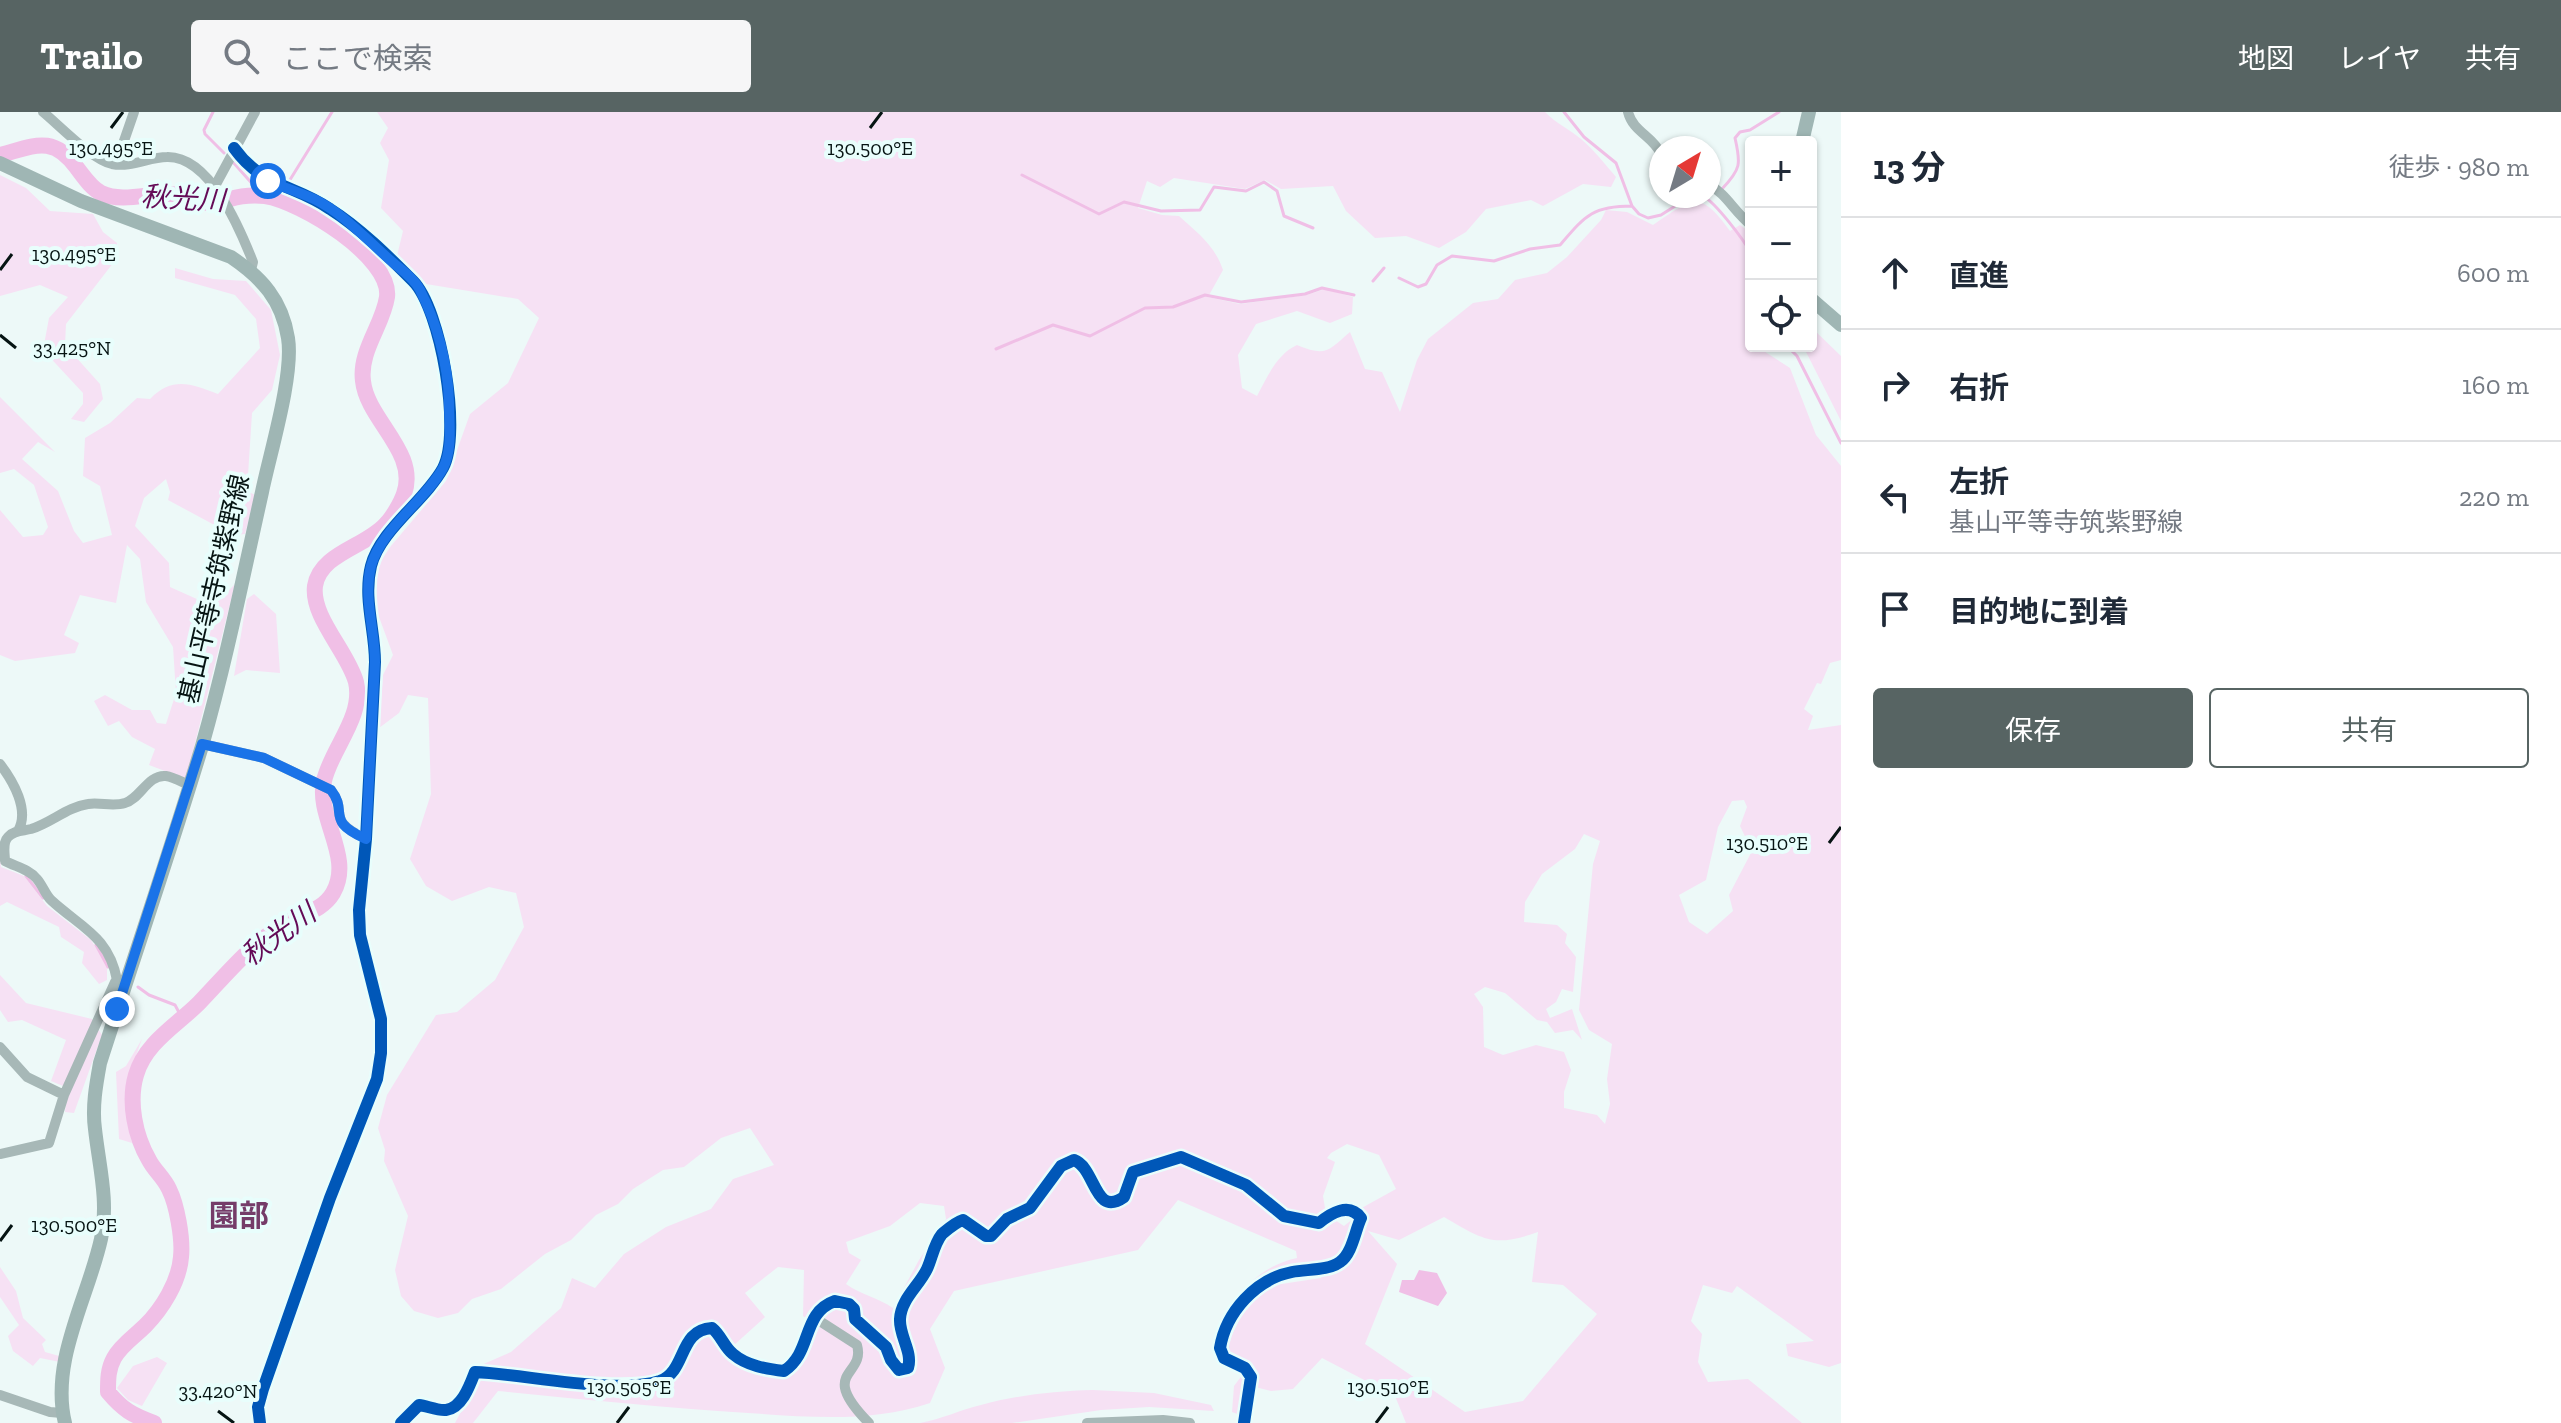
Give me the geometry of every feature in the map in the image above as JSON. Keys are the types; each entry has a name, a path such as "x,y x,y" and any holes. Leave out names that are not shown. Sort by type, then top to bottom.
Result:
{"main road":[{"path":"1803,136 1809,112"},
{"name":"基山平等寺筑紫野線","path":"2,164 81,201 231,257 251,270 272,293 281,311 288,339 289,365 241,587 202,744 122,981 100,1063 94,1096 94,1127 105,1193 101,1237 65,1363 64,1418"},
{"path":"1817,304 1841,325"}],"street":[{"path":"43,112 96,155 116,164 174,157 197,169 217,190 228,210 253,262 251,270"},
{"path":"116,164 134,112"},
{"path":"217,190 234,148 255,112"},
{"path":"1628,112 1631,123 1649,137"},
{"path":"234,148 256,173 268,181 332,209 419,288 442,350 449,388 450,435 444,466 376,553 368,586 369,612 375,635 366,839 359,910 360,935 381,1019 381,1053 377,1079 330,1198 263,1389 258,1407 260,1423"},
{"path":"1721,194 1730,207 1745,220"},
{"path":"202,744 264,758 331,790 335,795 341,824 366,839"},
{"path":"0,764 16,789 21,825 18,831"},
{"path":"0,1154 49,1143 64,1095 97,1018 122,981 94,934 52,901 37,879 27,871 2,861 5,842 18,831 50,822 73,807 131,802 158,777 166,776 189,785"},
{"path":"0,1047 27,1077 64,1095"},
{"path":"401,1423 419,1405 442,1410 452,1408 468,1390 475,1372 598,1384 661,1381 678,1364 686,1344 703,1328 712,1328 720,1334 734,1355 759,1368 784,1371 793,1365 817,1311 835,1301 849,1304 862,1327 886,1347 895,1368 908,1368 908,1353 900,1328 903,1304 927,1271 943,1234 959,1220 991,1236 1007,1219 1030,1208 1061,1166 1074,1160 1085,1166 1103,1201 1111,1202 1124,1197 1133,1172 1181,1157 1246,1185 1284,1216 1319,1223 1340,1210 1350,1210 1361,1218 1348,1252 1338,1264 1271,1277 1250,1292 1230,1321 1220,1348 1224,1358 1245,1368 1251,1377 1244,1423"},
{"path":"815,1318 857,1345 857,1359 847,1373 843,1386 847,1398 869,1423"},
{"path":"0,1395 64,1418"},
{"path":"1087,1423 1163,1420 1190,1423"}],"shaded area":[{"path":"377,112 1545,112 1599,157 1616,177 1611,187 1583,184 1543,206 1531,200 1486,209 1466,232 1439,248 1406,236 1375,238 1346,211 1333,186 1281,189 1265,180 1245,189 1174,178 1160,187 1147,181 1138,208 1179,216 1205,240 1220,261 1223,270 1208,297 1240,304 1307,295 1325,289 1353,297 1352,314 1330,323 1297,311 1256,324 1238,355 1242,388 1257,396 1273,367 1290,349 1297,345 1314,351 1326,350 1350,332 1365,369 1382,372 1400,412 1417,360 1428,339 1473,303 1498,299 1515,280 1547,273 1567,257 1601,220 1606,210 1627,212 1653,225 1679,208 1710,208 1730,231 1740,225 1745,229 1745,352 1765,352 1790,368 1816,435 1841,466 1841,660 1830,663 1821,684 1817,683 1804,709 1813,716 1808,730 1841,725 1841,1363 1829,1367 1788,1356 1786,1344 1814,1341 1737,1286 1732,1293 1703,1285 1691,1321 1702,1334 1698,1362 1708,1382 1748,1379 1802,1423 1406,1423 1395,1396 1322,1358 1293,1389 1271,1391 1247,1385 1240,1415 1232,1412 1234,1386 1249,1366 1229,1354 1226,1347 1243,1312 1268,1286 1321,1278 1331,1261 1286,1268 1251,1286 1229,1313 1241,1293 1257,1277 1275,1265 1297,1258 1296,1251 1178,1200 1138,1250 954,1291 930,1329 945,1368 930,1403 885,1414 817,1417 685,1409 498,1391 473,1423 455,1423 476,1383 479,1366 511,1352 561,1308 572,1278 595,1288 624,1254 666,1227 711,1209 733,1179 774,1165 750,1128 721,1138 684,1167 663,1170 633,1189 618,1204 596,1215 571,1240 545,1254 501,1289 472,1299 458,1313 438,1318 414,1311 401,1296 395,1270 408,1216 384,1161 385,1150 378,1128 387,1095 436,1015 457,1012 495,980 524,927 516,893 489,887 452,901 426,886 410,859 431,794 428,698 408,695 399,713 379,728 383,675 393,655 375,606 376,568 446,481 470,414 508,383 539,318 518,299 426,284 396,260 403,231 381,208 389,160 380,143 388,128","holes":["1744,800 1747,807 1740,826 1752,851 1729,895 1733,911 1707,934 1689,922 1679,895 1706,880 1718,827 1732,801","1584,834 1600,841 1593,864 1579,1010 1589,1030 1612,1044 1607,1079 1610,1104 1605,1124 1597,1115 1564,1108 1564,1092 1571,1070 1564,1052 1536,1045 1503,1055 1484,1047 1483,1007 1474,994 1485,987 1505,993 1537,1020 1547,1022 1555,1033 1573,1030 1582,1040 1572,1009 1550,1018 1546,1009 1556,1002 1562,989 1573,992 1576,957 1565,943 1567,934 1557,925 1524,922 1525,902 1542,874 1575,849","1347,1144 1379,1155 1396,1189 1358,1210 1344,1226 1326,1214 1323,1196 1335,1162 1327,1158","920,1203 944,1206 946,1219 893,1308 846,1284 861,1260 849,1253 846,1242 890,1226","1444,1217 1489,1239 1510,1240 1538,1232 1532,1282 1563,1285 1597,1314 1523,1401 1465,1412 1365,1344 1397,1264 1368,1231 1399,1240","778,1267 804,1270 803,1316 815,1325 801,1362 791,1373 783,1375 764,1370 733,1346 765,1317 745,1293"]},
{"path":"0,175 26,188 50,211 93,214 103,232 117,243 117,258 66,324 65,345 100,384 103,399 84,422 71,419 83,404 83,393 43,350 49,318 68,297 40,285 0,296"},
{"path":"175,268 213,279 246,281 271,310 280,355 272,390 252,413 247,491 255,495 245,534 233,535 168,500 170,492 166,479 144,498 135,526 169,563 170,587 199,600 203,616 235,584 186,779 149,765 155,749 132,737 119,721 108,726 94,701 105,695 132,710 150,710 157,723 166,724 176,693 173,647 146,602 140,559 127,545 116,603 80,595 64,635 79,643 75,653 15,661 0,655 0,510 23,537 43,535 48,527 34,485 14,469 0,473 0,397 55,452 38,442 22,459 58,491 74,531 83,543 112,535 100,486 83,476 85,438 110,423 137,398 150,399 167,387 191,385 218,394 260,348 256,319 235,295 175,278"},
{"path":"1817,333 1841,356 1841,421 1806,352 1817,352"},
{"path":"254,594 276,614 280,673 246,670 234,676 247,599"},
{"path":"0,856 1,867 24,876 47,906 91,940 107,965 107,980 99,984 82,963 84,952 61,937 59,927 7,902 0,906"},
{"path":"0,975 26,1003 92,1019 102,1035 74,1113 65,1112 68,1088 51,1081 66,1040 22,1020 8,1022 0,1010"},
{"path":"142,1039 127,1090 132,1143 119,1139 116,1072 126,1066"},
{"path":"0,1267 16,1291 23,1318 46,1340 42,1344 45,1352 59,1356 60,1362 40,1358 33,1366 13,1351 8,1336 19,1325 0,1297"},
{"path":"1419,1270 1437,1273 1447,1293 1438,1306 1399,1292 1402,1280 1414,1280"},
{"path":"157,1357 167,1363 142,1406 128,1400 117,1388 133,1366"},
{"path":"1093,1390 1154,1393 1211,1405 1214,1411 1149,1407 1101,1410 1012,1423 920,1423 1009,1399"}],"waterway":[{"path":"213,112 205,134 224,153"},
{"path":"288,183 332,112"},
{"path":"1564,112 1584,137 1616,163 1632,206 1639,214 1648,218 1672,208"},
{"path":"1722,189 1738,166 1735,138 1740,132 1750,130 1779,112"},
{"name":"秋光川","path":"0,155 42,145 60,150 94,188 109,196 177,194 214,204 252,196 280,200 320,220 360,249 385,281 387,297 364,359 363,381 373,409 399,450 407,479 404,494 386,524 334,558 325,566 315,586 315,598 324,622 356,682 355,708 324,781 323,795 337,851 338,879 333,893 322,905 282,925 238,961 199,1003 163,1035 147,1053 136,1075 133,1107 137,1130 149,1160 172,1196 180,1232 181,1257 177,1276 163,1303 114,1358 109,1370 108,1392 128,1411 154,1423"},
{"path":"232,161 263,196"},
{"path":"1022,175 1099,214 1124,202 1161,211 1200,210 1214,187 1246,191 1264,182 1277,191 1284,216 1313,228"},
{"name":"秋光川","path":"280,201 283,194"},
{"path":"1399,278 1418,287 1426,284 1437,265 1452,256 1494,261 1530,249 1560,245 1590,215 1607,208 1632,206"},
{"path":"1717,208 1745,244"},
{"path":"1373,281 1384,268"},
{"path":"996,349 1053,325 1090,336 1145,308 1173,307 1205,295 1241,302 1305,294 1322,288 1354,295"},
{"path":"1793,352 1841,443"},
{"path":"26,876 43,898"},
{"path":"96,945 108,967"},
{"path":"138,987 175,1005 182,1018"}],"cycle path":[{"path":"234,148 256,171 317,201 341,217 413,281 423,296 440,343 446,372 450,428 443,468 384,540 371,566 368,590 375,662 366,839 359,910 360,935 381,1019 381,1053 377,1079 330,1198 263,1389 258,1407 260,1423"},
{"path":"401,1423 419,1405 443,1410 457,1405 475,1372 596,1385 642,1385 660,1381 675,1369 693,1336 701,1330 712,1328 730,1351 744,1361 784,1371 799,1354 817,1314 835,1301 849,1304 854,1309 855,1319 886,1347 899,1370 908,1368 909,1356 900,1325 901,1312 924,1275 939,1238 949,1228 963,1220 986,1236 991,1236 1007,1219 1030,1208 1061,1166 1074,1160 1087,1172 1101,1197 1114,1202 1124,1197 1133,1172 1181,1157 1246,1185 1284,1216 1319,1223 1334,1213 1346,1210 1361,1218 1350,1248 1340,1262 1323,1268 1292,1272 1266,1282 1245,1299 1229,1322 1220,1348 1224,1358 1245,1368 1251,1377 1244,1423"}],"district":[{"name":"園部","path":"239,1216"}],"route":[{"path":"117,1009 202,744 264,758 331,790 335,795 341,824 366,839 375,662 375,635 369,612 371,565 384,542 435,480 448,454 449,388 442,350 419,288 332,209 268,181"}]}
